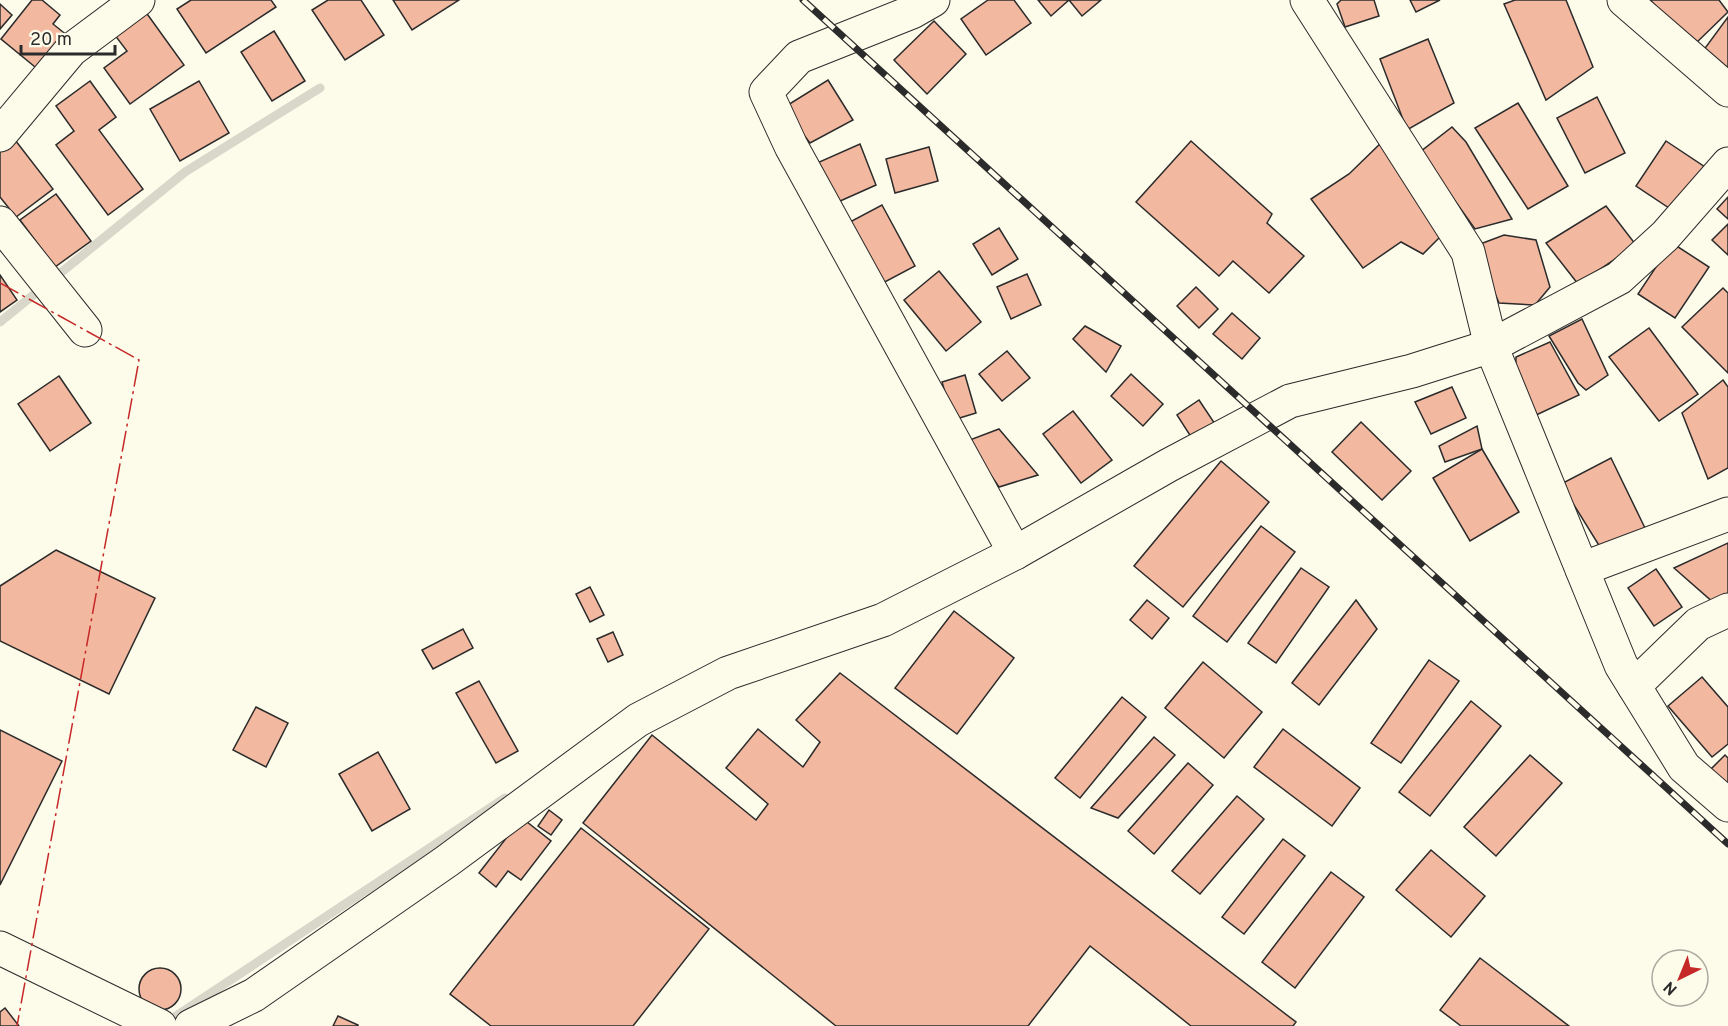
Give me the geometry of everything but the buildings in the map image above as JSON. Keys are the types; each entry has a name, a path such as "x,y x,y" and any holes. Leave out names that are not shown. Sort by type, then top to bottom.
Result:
{"main road":[{"path":"0,135 71,50 138,0"},
{"path":"933,0 912,12 799,57 766,92 791,146 1015,553"},
{"path":"1307,0 1468,252 1491,346 1621,665 1684,767 1728,805"},
{"path":"1624,0 1728,90"},
{"path":"191,1026 254,995 447,861 638,720 728,673 883,620 1015,553 1169,465 1290,401 1412,371 1491,346 1619,278 1665,236 1728,164"},
{"path":"0,223 85,330"},
{"path":"1582,569 1728,513"},
{"path":"1634,686 1698,624 1728,610"},
{"path":"0,948 160,1026"}],"waterway":[{"path":"0,322 185,172 320,88"},
{"path":"164,1024 505,798"}],"railway":[{"path":"803,0 1728,844"}],"power":[{"path":"0,283 139,360 17,1026"}]}
